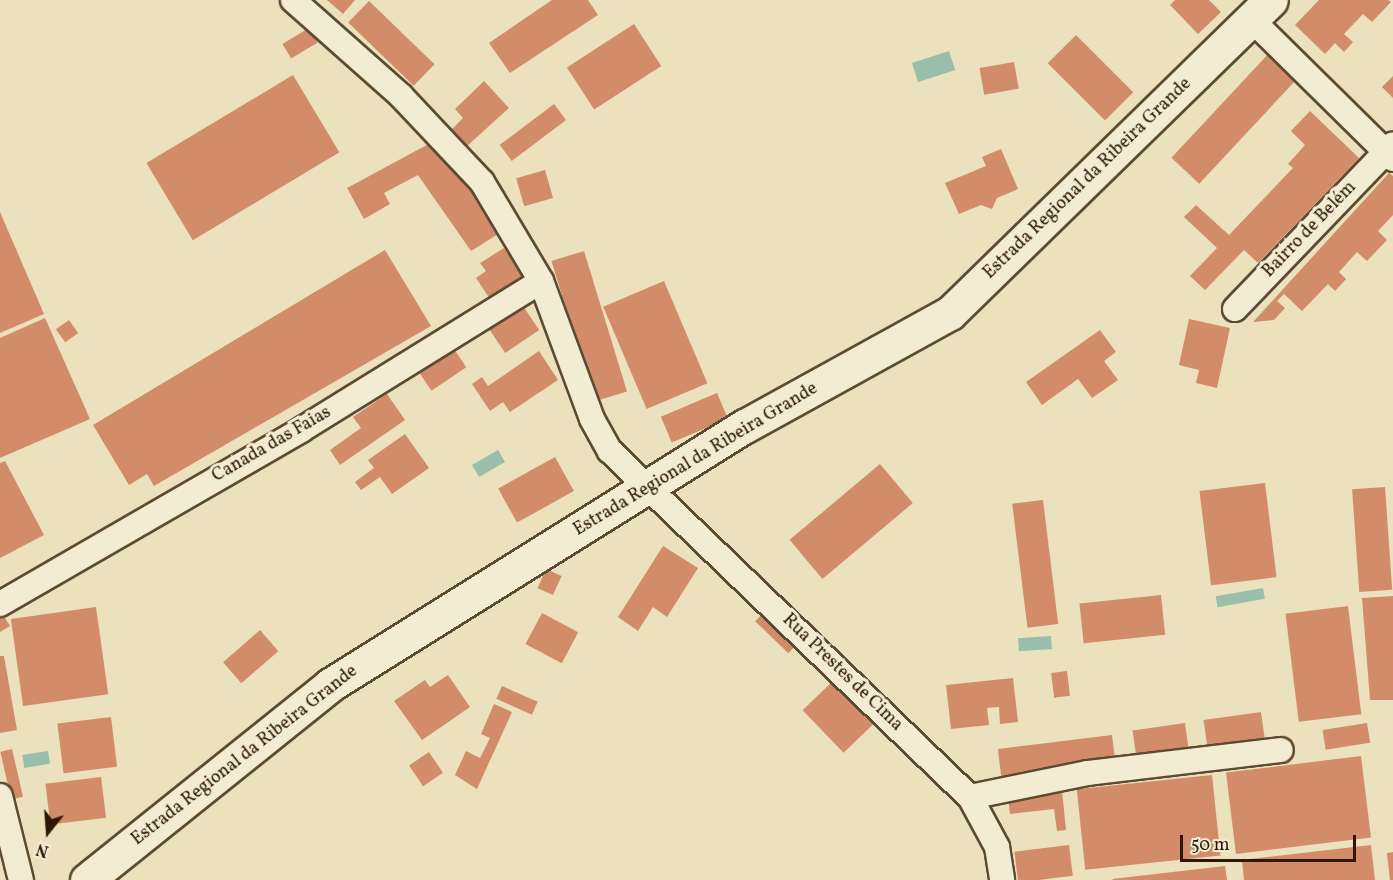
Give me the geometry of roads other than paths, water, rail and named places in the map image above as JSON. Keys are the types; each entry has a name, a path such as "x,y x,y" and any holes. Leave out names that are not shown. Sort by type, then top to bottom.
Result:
{"main road":[{"name":"Estrada Regional da Ribeira Grande","path":"87,880 330,685 745,426 950,313 1261,10"}],"street":[{"name":"Rua Prestes de Cima","path":"293,0 401,96 482,182 541,281 592,419 610,451 970,797 994,840 1002,880"},
{"name":"Bairro de Belém","path":"1235,309 1390,151 1261,10"},
{"name":"Canada das Faias","path":"0,604 301,430 541,281"},
{"path":"970,797 1088,773 1281,750"},
{"path":"0,796 21,880"}]}
